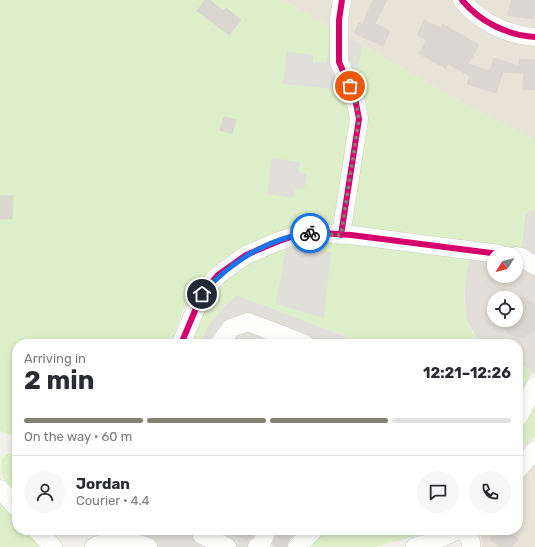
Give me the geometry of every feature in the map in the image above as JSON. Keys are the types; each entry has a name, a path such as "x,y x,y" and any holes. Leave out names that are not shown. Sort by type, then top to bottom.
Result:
{"street":[{"path":"341,235 359,119 355,98 339,62 339,20 342,0"},
{"path":"462,0 484,21 518,35 535,36"},
{"path":"183,339 202,294 218,276 246,255 278,240 308,232 487,253"},
{"path":"523,258 535,266"},
{"path":"223,339 231,328 248,322 282,339"},
{"path":"523,409 535,386"},
{"path":"523,463 535,450"},
{"path":"0,489 12,502"},
{"path":"257,547 261,545 265,535"},
{"path":"297,547 309,535"},
{"path":"415,547 447,535"},
{"path":"468,535 471,542 471,547"},
{"path":"201,537 227,547"},
{"path":"94,547 106,543 136,543 148,547"}],"shaded area":[{"path":"282,0 535,0 535,140 476,110"},
{"path":"331,28 362,45 355,85 341,85 334,89 283,84 287,51 313,55 313,63 327,62"},
{"path":"272,158 300,162 299,172 307,174 304,189 295,188 293,198 267,194"},
{"path":"535,209 535,374 523,366 523,339 477,339 466,319 464,287 469,258 487,262 487,283 523,283 523,247 521,247 525,214"},
{"path":"286,247 331,252 324,318 276,304"},
{"path":"236,295 352,339 202,339 211,321"},
{"path":"535,463 535,547 482,547 481,535 523,535 523,478"},
{"path":"108,535 233,535 254,544 255,547 109,547"}],"green space":[{"path":"0,0 282,0 476,110 535,140 535,209 525,214 521,247 487,247 487,262 469,258 464,293 466,317 470,327 479,339 352,339 236,295 211,321 202,339 189,339 208,299 223,280 286,231 274,234 239,250 227,257 207,273 190,296 173,339 12,339 12,435 0,431"},
{"path":"523,366 532,372 523,389"},
{"path":"535,395 535,436 526,445 523,444 523,419"},
{"path":"9,453 12,454 12,491 4,479 2,458"},
{"path":"0,502 12,515 12,535 31,535 41,547 0,547"},
{"path":"316,535 419,535 375,547 302,547"}],"building":[{"path":"205,0 210,0 223,11 226,8 241,20 229,35 197,11"},
{"path":"373,0 387,0 375,24 390,31 383,46 354,33 359,23 362,25"},
{"path":"512,0 535,0 535,16 533,15 532,19 507,15"},
{"path":"424,20 441,28 443,24 479,45 468,64 490,71 494,58 519,66 519,59 535,60 535,90 523,89 524,73 503,72 496,93 467,84 470,76 448,64 446,68 419,54 426,40 417,35"},
{"path":"224,117 236,120 232,134 220,130"},
{"path":"0,196 13,196 12,219 0,219"},
{"path":"523,298 526,298 535,305 535,330 523,337 510,335 503,327 523,327"},
{"path":"234,535 254,535 248,541"},
{"path":"275,535 294,535 289,540 287,547 276,547 272,545"},
{"path":"494,535 513,535 518,539 512,547 500,547 490,539"}],"cycle path":[{"path":"341,235 359,119 355,98 339,62 339,20 342,0"},
{"path":"462,0 477,15 495,26 514,33 535,37"},
{"path":"183,339 202,294 218,275 246,255 300,234 308,232 351,235 487,252"}],"way so far":[{"path":"310,233 341,235 357,141 359,119 355,98 350,86"}],"route":[{"path":"202,294 218,276 246,255 278,240 308,232 310,233"}]}
